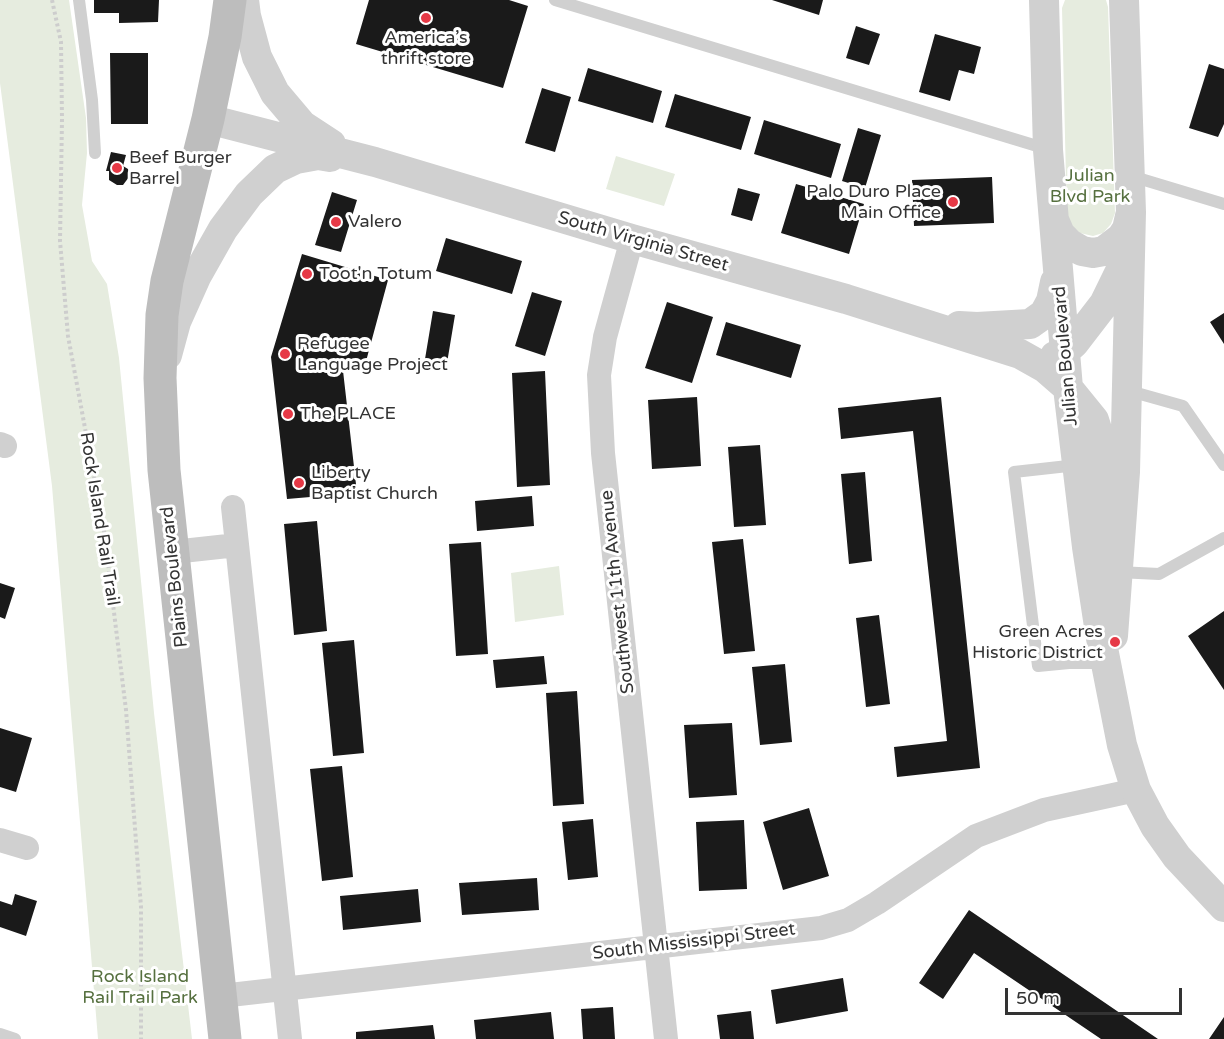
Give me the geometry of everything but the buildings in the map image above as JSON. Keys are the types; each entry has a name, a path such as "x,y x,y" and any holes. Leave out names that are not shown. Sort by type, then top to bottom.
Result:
{"main road":[{"name":"Plains Boulevard","path":"225,1039 164,470 160,378 162,315 167,281 208,119 225,37 230,0"}],"street":[{"path":"244,0 256,57 275,93 302,125 330,143 375,162"},
{"name":"Julian Boulevard","path":"1044,0 1048,150 1064,352 1087,547 1122,745 1136,790 1155,826 1177,857 1224,907"},
{"name":"Julian Boulevard","path":"1115,708 1112,667 1125,472 1130,226 1124,0"},
{"name":"South Virginia Street","path":"208,119 375,162 632,239 846,299 1020,354 1046,368 1068,388 1094,420 1100,439 1104,522 1108,544 1117,569"},
{"path":"160,378 176,322 197,275 223,229 258,183 275,169 296,159 318,156 375,162"},
{"path":"1054,220 1060,234 1070,244 1082,251 1093,253 1104,251 1121,238 1130,226"},
{"path":"1020,354 1044,359 1064,352 1104,304 1126,259 1130,226"},
{"name":"Southwest 11th Avenue","path":"632,239 604,337 599,375 603,453 666,1039"},
{"path":"910,320 977,327 1030,324 1044,315 1051,301 1058,267"},
{"path":"233,507 290,1039"},
{"path":"173,552 237,545"},
{"name":"South Mississippi Street","path":"220,996 820,928 848,920 904,887 976,836 1044,810 1136,790"},
{"path":"0,840 27,848"}],"lane":[{"path":"79,0 92,100 95,153"},
{"path":"555,0 1048,150"},
{"path":"1130,176 1224,204"},
{"path":"1126,390 1183,406 1224,465"},
{"path":"1077,465 1014,472 1038,666 1106,663"},
{"path":"1117,569 1159,574 1224,538"},
{"path":"0,1034 15,1039"}],"path":[{"name":"Rock Island Rail Trail","path":"52,0 61,42 60,241 68,336 104,531 126,710 141,907 141,1039"}],"green space":[{"name":"Rock Island Rail Trail Park","path":"0,0 69,0 86,118 87,153 82,205 92,261 107,284 119,358 154,713 192,1039 98,1039 52,486 0,83"},
{"name":"Julian Blvd Park","path":"1065,0 1106,0 1108,7 1115,213 1111,224 1103,233 1093,236 1080,233 1067,222 1062,8"},
{"path":"616,156 675,174 664,206 606,189"},
{"path":"559,566 564,615 515,622 511,573"}],"place":[{"name":"America’s thrift store","path":"426,18"},
{"name":"Beef Burger Barrel","path":"117,168"},
{"name":"Palo Duro Place Main Office","path":"953,202"},
{"name":"Valero","path":"336,222"},
{"name":"Toot'n Totum","path":"307,274"},
{"name":"Refugee Language Project","path":"285,354"},
{"name":"The PLACE","path":"288,414"},
{"name":"Liberty Baptist Church","path":"299,483"},
{"name":"Green Acres Historic District","path":"1115,642"}]}
